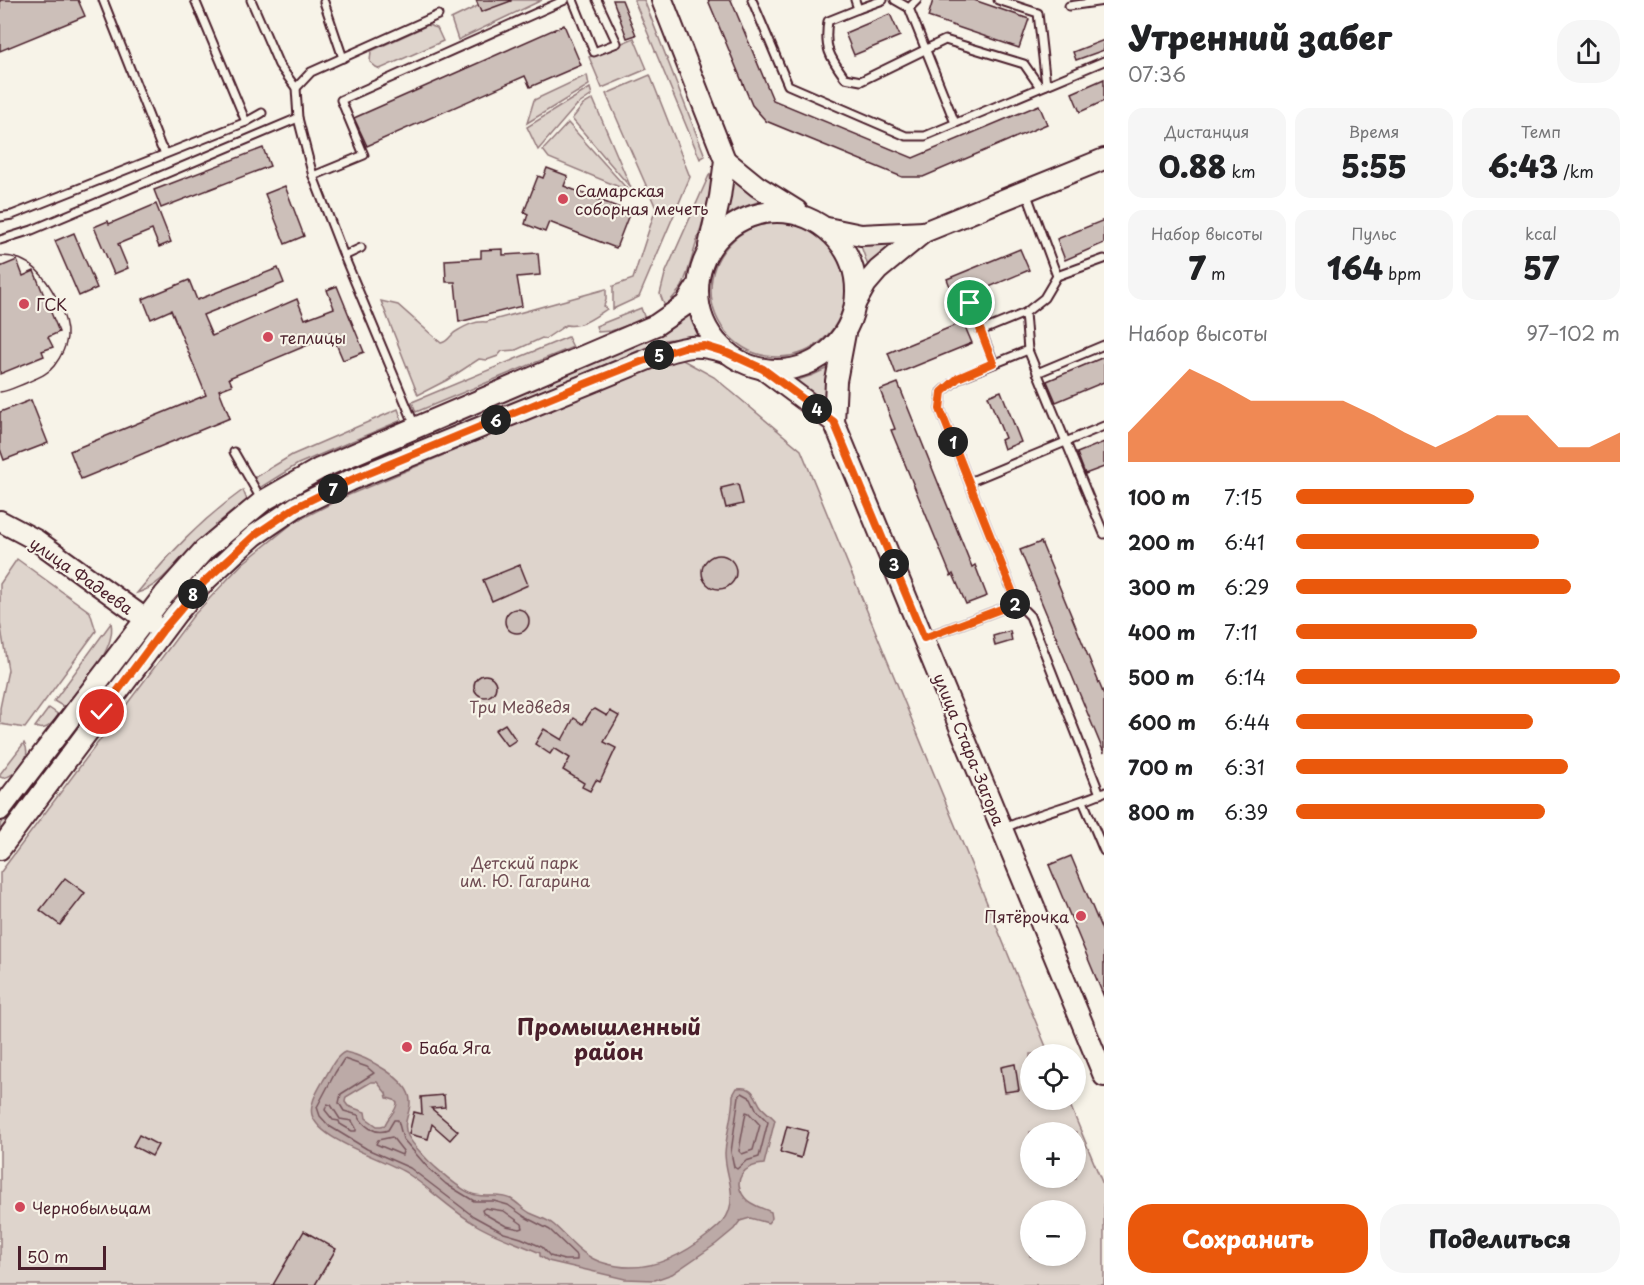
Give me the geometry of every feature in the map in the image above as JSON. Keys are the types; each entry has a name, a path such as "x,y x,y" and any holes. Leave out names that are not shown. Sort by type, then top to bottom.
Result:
{"street":[{"path":"0,810 144,619 204,550 263,501 319,469 656,325 685,305 697,286 709,246 720,197 725,160 662,0"},
{"path":"763,369 778,370 800,367 824,356 845,333 856,302 866,284 878,270 924,232 1104,159"},
{"path":"725,160 757,186 827,228 861,235 924,232"},
{"path":"709,246 727,228 749,216 777,212 804,216"},
{"path":"827,228 845,250 856,279 856,302"},
{"path":"697,286 700,309 710,332 728,353"},
{"name":"улица Стара-Загора","path":"845,333 836,381 834,422 1002,829 1100,1054 1104,1076"},
{"path":"0,849 162,631 205,581 255,535 296,507 373,471 656,356 684,347 705,346 728,353 763,369 834,422"},
{"name":"улица Фадеева","path":"0,521 36,540 162,631"},
{"path":"85,697 102,712"},
{"path":"61,729 79,743"}],"lane":[{"path":"103,0 161,147 166,153"},
{"path":"195,0 246,122"},
{"path":"251,0 279,65 296,88 298,118 313,176 416,428"},
{"path":"313,176 364,155 341,100 565,0"},
{"path":"573,0 594,52 617,43 597,0"},
{"path":"752,0 788,85 906,136 925,136 1104,61"},
{"path":"855,0 858,9"},
{"path":"883,0 828,21 825,40 833,61 845,78 861,81 945,40 1024,64 1043,86"},
{"path":"895,0 909,8 955,123"},
{"path":"909,8 917,0"},
{"path":"998,0 1038,13 1043,86"},
{"path":"1069,6 1104,1"},
{"path":"324,2 343,58"},
{"path":"296,88 311,72 438,15"},
{"path":"0,217 12,215 246,122 262,112"},
{"path":"0,240 32,230 298,118"},
{"path":"1026,192 1057,276"},
{"path":"344,256 361,248"},
{"path":"981,331 1025,314 1044,298 1057,276 1104,258"},
{"path":"970,303 993,363"},
{"path":"1025,314 1028,350 1104,534"},
{"path":"1037,373 1104,345"},
{"path":"1002,829 1102,793 1030,616 1017,603 940,409 942,392 958,378 1028,350"},
{"path":"969,482 1104,426"},
{"path":"234,452 263,501"},
{"path":"1096,516 1104,513"},
{"path":"924,638 1017,603"},
{"path":"1083,801 1104,851"}],"green space":[{"path":"490,0 542,0 458,40 451,19"},
{"path":"634,0 644,0 705,156 700,159"},
{"path":"428,25 437,28 443,41 380,69 370,62 371,51"},
{"path":"634,38 647,69 602,88 589,57"},
{"path":"587,75 589,85 527,123 534,100"},
{"path":"650,75 690,177 639,297 613,309 613,286 633,279 656,208 606,94"},
{"path":"590,88 592,95 576,106 538,150 527,127"},
{"path":"593,99 631,188 572,119 583,105"},
{"path":"568,123 629,191 549,158 543,150"},
{"path":"730,169 766,199 738,209 724,217"},
{"path":"710,173 711,186 705,214 688,271 682,287 665,307 660,294 665,274"},
{"path":"778,223 804,228 825,243 840,264 845,290 840,316 825,337 804,352 778,357 752,352 731,337 716,316 711,290 716,264 731,243 752,228"},
{"path":"901,239 868,266 861,246"},
{"path":"606,289 604,306 607,309 593,318 577,325 566,325 545,339 542,338 516,350 502,351 498,356 487,360 479,359 447,380 418,395 381,301 398,305 441,343 455,332 471,324 486,322"},
{"path":"641,308 645,319 611,331 598,332 596,326"},
{"path":"690,311 691,320 699,336 664,340 334,478 288,502 184,592 180,592 180,588 209,557 257,514 331,471 633,346 661,333"},
{"path":"568,337 573,347 416,412 412,402"},
{"name":"Детский парк им. Ю. Гагарина","path":"681,359 714,377 801,450 1045,1044 1020,1044 1020,1110 1072,1110 1077,1122 1020,1122 1020,1188 1086,1188 1086,1144 1104,1187 1104,1285 0,1285 0,873 193,616 242,564 293,523 344,497 640,372"},
{"path":"832,366 831,411 792,382"},
{"path":"398,409 402,420 298,464 258,489 252,479 292,455"},
{"path":"243,490 247,500 204,536 153,586 137,593 186,538"},
{"path":"17,559 90,612 96,631 25,728 0,724 0,708 8,670 0,623 0,584"},
{"path":"111,623 108,645 96,668 64,707 54,701"},
{"path":"49,708 59,715 46,728 35,727"},
{"path":"63,740 68,740 70,744 0,836 0,824"},
{"path":"24,743 26,754 22,765 8,776 0,777 0,774"}],"water":[{"path":"345,1052 354,1054 374,1063 403,1085 410,1101 406,1122 408,1136 428,1160 454,1183 471,1194 502,1196 511,1199 530,1213 551,1223 589,1256 618,1266 646,1266 672,1258 696,1244 726,1218 731,1203 731,1189 725,1153 733,1095 737,1088 746,1088 775,1120 764,1164 746,1170 739,1185 747,1200 771,1212 772,1218 768,1223 750,1218 740,1221 716,1244 672,1274 655,1280 625,1279 548,1261 540,1256 540,1253 478,1226 408,1174 340,1142 318,1125 311,1111 313,1102 332,1065","holes":["371,1082 377,1082 386,1093 387,1098 397,1103 385,1125 381,1126 377,1126 366,1118 365,1112 348,1106 345,1102 346,1097"]}],"building":[{"path":"0,0 78,0 85,16 0,51"},
{"path":"476,0 511,0 511,1 481,12"},
{"path":"613,0 622,0 636,35 627,38"},
{"path":"708,0 731,0 773,100 913,158 1039,105 1047,124 923,177 902,177 766,121 752,105"},
{"path":"933,0 974,0 1029,19 1019,48 928,17"},
{"path":"890,14 900,36 854,55 845,33"},
{"path":"564,25 581,65 530,87 525,76 367,146 354,118"},
{"path":"1104,40 1104,50 1076,60 1073,52"},
{"path":"1104,79 1104,101 1080,112 1072,93"},
{"path":"263,148 270,166 161,208 154,190"},
{"name":"Самарская соборная мечеть","path":"547,168 568,176 564,186 630,212 616,248 549,222 545,232 525,224 528,214 524,212 538,176 543,178"},
{"path":"285,186 304,236 285,244 265,194"},
{"path":"156,204 171,242 159,247 152,230 118,244 128,268 114,274 94,227 108,221 109,224"},
{"path":"1104,220 1104,243 1065,260 1057,239"},
{"path":"74,233 97,288 79,296 55,241"},
{"path":"503,249 503,255 538,253 540,275 517,277 522,306 459,322 455,282 446,282 445,260 481,258 481,250"},
{"path":"1020,249 1029,270 956,301 947,279"},
{"name":"ГСК","path":"17,260 23,276 34,271 59,332 48,337 53,347 42,351 44,356 0,374 0,267"},
{"path":"278,268 284,283 203,315 212,336 297,299 305,319 334,308 327,290 337,286 364,352 343,360 331,332 314,339 315,342 229,378 232,385 219,390 230,418 81,479 70,451 206,395 171,310 151,319 143,299 189,280 197,300"},
{"path":"963,322 972,343 896,374 888,353"},
{"path":"1104,357 1104,382 1056,402 1047,381"},
{"path":"898,383 972,567 975,565 987,596 966,604 953,574 951,576 891,430 895,429 880,390"},
{"path":"1001,391 1021,442 1004,449 1001,440 1005,438 988,396"},
{"path":"31,400 48,443 4,460 0,449 0,412"},
{"path":"1104,442 1104,467 1085,474 1077,453"},
{"path":"738,484 743,504 726,508 721,488"},
{"path":"1041,542 1104,695 1104,753 1020,550"},
{"path":"719,555 731,560 736,572 731,584 719,589 707,584 702,572 707,560"},
{"path":"520,565 528,585 492,601 483,580"},
{"path":"512,609 522,609 529,616 529,626 522,633 512,633 505,626 505,616"},
{"path":"1010,631 1012,641 995,646 993,636"},
{"path":"481,675 489,675 496,682 496,690 489,697 481,697 474,690 474,682"},
{"path":"595,709 607,716 610,711 619,716 604,742 616,748 600,782 596,780 590,791 582,787 584,783 563,770 570,758 554,748 550,754 535,744 544,729 562,740 574,718 583,724 591,711"},
{"path":"505,724 516,740 507,746 495,730"},
{"path":"1071,856 1104,935 1104,997 1049,865"},
{"path":"65,878 85,893 60,925 40,910"},
{"path":"1015,1064 1019,1090 1005,1092 1001,1067"},
{"path":"444,1095 445,1107 431,1108 458,1131 450,1140 432,1124 428,1139 409,1134 414,1112 422,1114 421,1097"},
{"path":"787,1126 808,1131 801,1158 780,1152"},
{"path":"139,1135 158,1145 152,1156 133,1146"},
{"path":"304,1231 336,1249 315,1285 273,1285"}],"tram line":[{"path":"0,256 20,259 36,269 60,305 67,332 64,349 51,369 26,383 0,392"}],"place":[{"name":"Самарская соборная мечеть","path":"563,199"},
{"name":"ГСК","path":"24,304"},
{"name":"теплицы","path":"268,337"},
{"name":"Пятёрочка","path":"1081,916"},
{"name":"Баба Яга","path":"407,1047"},
{"name":"Чернобыльцам","path":"20,1207"}],"district":[{"name":"Промышленный район","path":"609,1038"}],"route":[{"path":"102,712 162,631 205,581 255,535 296,507 351,480 560,394 684,347 705,346 728,353 763,369 834,422 924,638 1017,603 940,409 942,392 958,378 993,363 970,303"}],"park label":[{"name":"Три Медведя","path":"520,706"}]}
